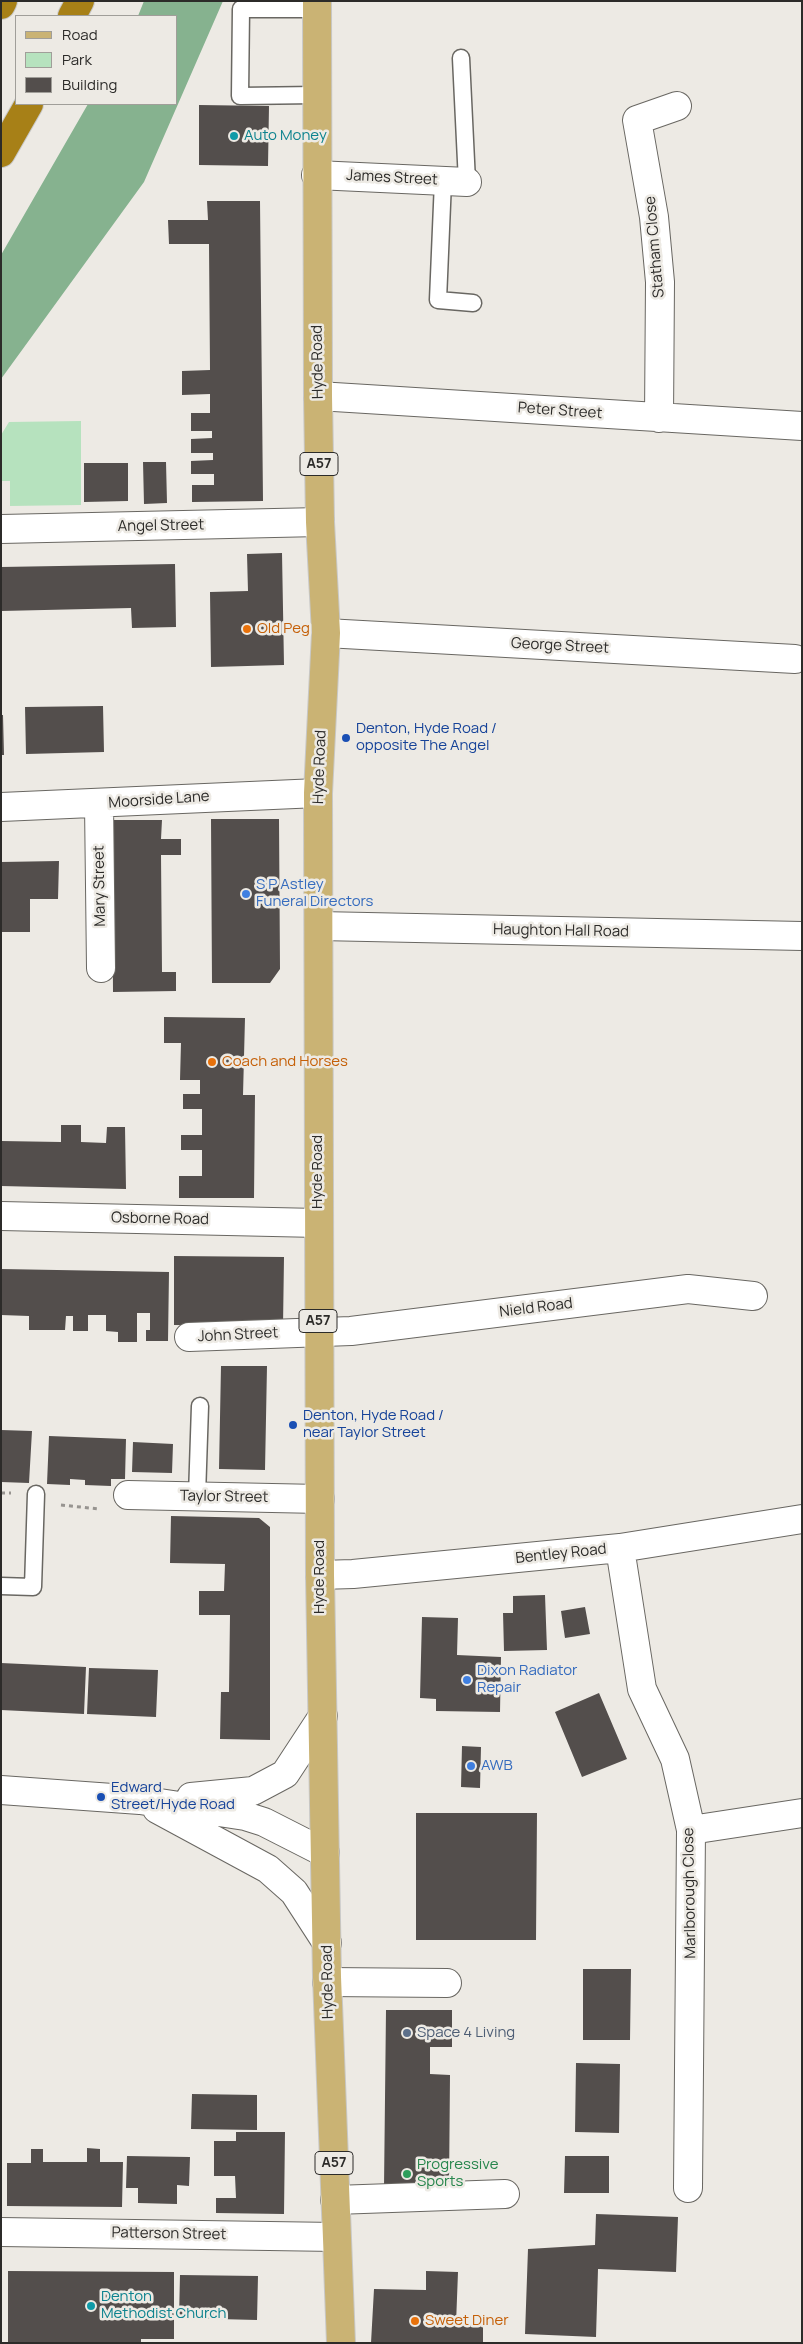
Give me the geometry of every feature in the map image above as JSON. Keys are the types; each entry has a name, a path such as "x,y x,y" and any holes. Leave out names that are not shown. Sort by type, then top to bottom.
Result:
{"highway":[{"path":"1,5 3,1"},
{"path":"73,15 80,1"},
{"path":"1,153 28,105"}],"main road":[{"name":"Hyde Road","path":"317,5 318,396 320,522 326,633 318,793 320,1575 327,1982 340,2343"}],"street":[{"name":"Statham Close","path":"660,418 660,282 654,217 637,120 677,106"},
{"name":"James Street","path":"316,175 455,181"},
{"name":"Peter Street","path":"318,396 802,426"},
{"name":"Angel Street","path":"1,529 320,522"},
{"name":"George Street","path":"326,633 795,659"},
{"name":"Moorside Lane","path":"1,807 318,793"},
{"name":"Mary Street","path":"99,804 101,968"},
{"name":"Haughton Hall Road","path":"319,926 802,936"},
{"name":"Osborne Road","path":"1,1216 318,1223"},
{"name":"Nield Road","path":"318,1331 351,1331 688,1289 753,1296"},
{"name":"John Street","path":"189,1337 318,1331"},
{"name":"Taylor Street","path":"128,1495 320,1499"},
{"name":"Bentley Road","path":"320,1575 362,1574 620,1548 802,1519"},
{"name":"Marlborough Close","path":"620,1548 642,1689 675,1759 691,1830 688,2188"},
{"path":"140,1800 253,1791 285,1774 322,1716"},
{"path":"1,1790 140,1800 245,1816 264,1822 325,1853"},
{"path":"140,1800 268,1869 294,1892 327,1943"},
{"path":"691,1830 802,1813"},
{"path":"327,1982 447,1983"},
{"path":"335,2200 505,2194"},
{"name":"Patterson Street","path":"1,2232 336,2236"}],"lane":[{"path":"316,95 240,96 241,9 317,5"},
{"path":"461,58 455,181 438,300 473,303"},
{"path":"197,1496 200,1406"},
{"path":"1,1586 33,1587 36,1494"}],"path":[{"path":"1,1493 43,1494 64,1507 121,1510 128,1495"}],"green space":[{"path":"144,1 223,1 178,104 178,15 138,15"},
{"path":"87,105 178,105 144,182 1,379 1,255"},
{"path":"81,421 81,505 10,506 10,481 1,481 1,435 9,422"}],"building":[{"name":"Auto Money","path":"199,105 269,106 268,166 199,165"},
{"path":"207,201 260,201 263,501 192,502 192,485 214,485 214,474 191,474 191,461 213,460 213,453 191,453 191,439 212,438 212,431 191,431 191,413 210,413 210,394 182,395 182,371 210,370 209,244 169,244 168,220 208,220"},
{"path":"143,462 166,462 167,503 144,504"},
{"path":"84,463 128,463 128,501 84,502"},
{"name":"Old Peg","path":"282,553 284,665 211,667 210,592 248,591 247,554"},
{"path":"175,564 176,627 132,628 131,608 1,611 1,567"},
{"path":"103,706 104,752 26,754 25,707"},
{"path":"1,715 3,715 4,755 1,755"},
{"name":"S P Astley Funeral Directors","path":"211,819 279,819 280,969 270,983 212,983"},
{"path":"112,820 162,820 161,839 181,839 181,855 161,855 162,972 176,972 176,991 113,992"},
{"path":"59,861 58,899 30,899 30,932 1,932 1,862"},
{"path":"164,1017 245,1018 243,1095 255,1095 254,1198 179,1198 179,1176 202,1176 202,1150 181,1150 181,1135 202,1135 202,1109 183,1109 183,1094 200,1094 200,1080 180,1080 181,1043 164,1043"},
{"path":"61,1125 81,1125 81,1142 106,1143 107,1127 125,1127 126,1189 1,1186 1,1141 61,1142"},
{"path":"174,1256 284,1257 283,1326 174,1325"},
{"path":"1,1269 169,1272 168,1341 146,1341 146,1330 150,1330 150,1313 137,1313 137,1342 118,1342 118,1332 106,1331 106,1315 88,1315 88,1331 73,1331 73,1316 66,1316 65,1330 29,1330 29,1316 1,1315"},
{"path":"221,1366 267,1366 265,1470 219,1469"},
{"path":"1,1430 32,1431 29,1483 1,1482"},
{"path":"49,1436 126,1439 125,1479 111,1479 111,1486 85,1485 85,1480 70,1479 70,1485 47,1484"},
{"path":"133,1442 173,1444 172,1473 132,1472"},
{"path":"171,1516 259,1518 270,1527 270,1740 220,1739 221,1692 229,1692 230,1615 199,1615 199,1591 224,1591 225,1564 170,1563"},
{"path":"545,1595 547,1650 504,1651 503,1613 513,1613 513,1596"},
{"path":"585,1607 590,1634 565,1638 561,1611"},
{"path":"422,1617 458,1618 457,1655 501,1657 500,1712 436,1711 436,1699 420,1698"},
{"path":"1,1663 86,1667 84,1714 1,1710"},
{"path":"89,1668 158,1670 156,1717 87,1714"},
{"path":"599,1693 627,1759 582,1777 555,1712"},
{"path":"462,1746 481,1747 480,1788 461,1787"},
{"path":"416,1813 537,1813 536,1940 416,1940"},
{"path":"583,1969 631,1969 630,2040 583,2040"},
{"path":"386,2010 452,2010 452,2047 430,2047 430,2074 450,2075 449,2188 384,2187"},
{"path":"576,2063 620,2064 619,2133 575,2132"},
{"path":"192,2094 257,2095 257,2130 191,2129"},
{"path":"236,2132 285,2132 284,2214 216,2213 216,2198 236,2198 235,2176 214,2176 214,2141 236,2141"},
{"path":"87,2148 100,2149 100,2162 123,2162 122,2207 7,2206 7,2163 31,2163 31,2149 43,2149 43,2162 87,2162"},
{"path":"127,2156 190,2157 189,2186 177,2185 177,2204 138,2203 138,2188 126,2188"},
{"path":"565,2156 609,2156 609,2193 564,2193"},
{"path":"596,2214 678,2217 676,2272 598,2269 596,2337 525,2334 528,2249 595,2245"},
{"name":"Denton Methodist Church","path":"8,2271 174,2272 174,2339 141,2339 141,2343 8,2343"},
{"path":"426,2271 458,2272 456,2324 483,2326 483,2343 371,2343 374,2289 426,2290"},
{"path":"180,2275 258,2276 257,2320 179,2318"}],"place":[{"name":"Auto Money","path":"234,136"},
{"name":"Old Peg","path":"247,629"},
{"name":"Denton, Hyde Road / opposite The Angel","path":"346,738"},
{"name":"S P Astley Funeral Directors","path":"246,894"},
{"name":"Coach and Horses","path":"212,1062"},
{"name":"Denton, Hyde Road / near Taylor Street","path":"293,1425"},
{"name":"Dixon Radiator Repair","path":"467,1680"},
{"name":"AWB","path":"471,1766"},
{"name":"Edward Street/Hyde Road","path":"101,1797"},
{"name":"Space 4 Living","path":"407,2033"},
{"name":"Progressive Sports","path":"407,2174"},
{"name":"Denton Methodist Church","path":"91,2306"},
{"name":"Sweet Diner","path":"415,2321"}]}
